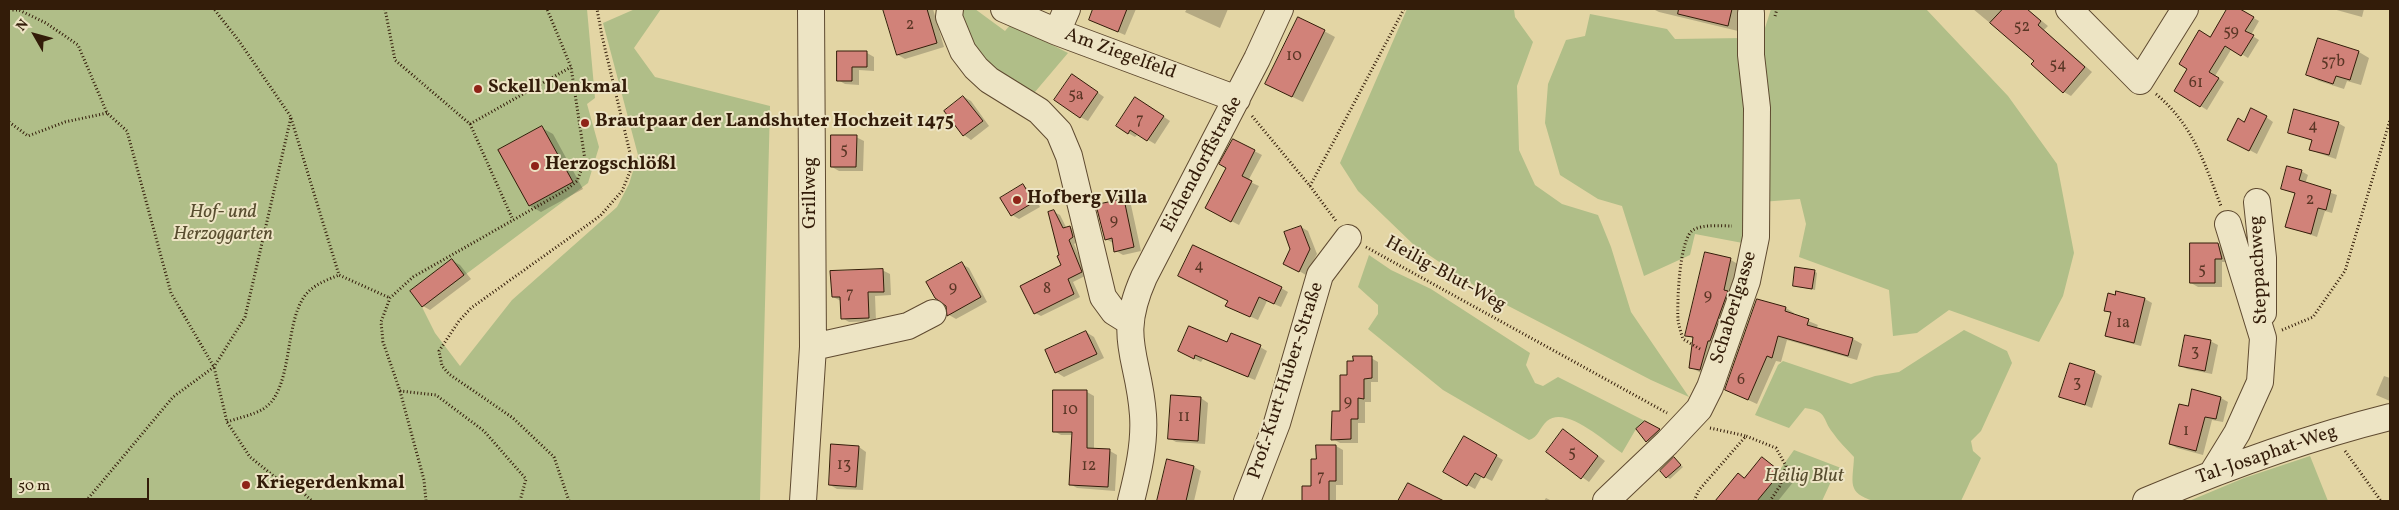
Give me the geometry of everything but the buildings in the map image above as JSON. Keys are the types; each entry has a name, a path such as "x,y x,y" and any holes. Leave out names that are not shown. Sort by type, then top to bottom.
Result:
{"street":[{"name":"Grillweg","path":"803,501 813,347 810,9"},
{"path":"950,9 949,16 968,60 989,80 1039,110 1059,132 1069,156 1103,297 1114,312 1130,322"},
{"name":"Am Ziegelfeld","path":"1004,9 1062,20 1237,99"},
{"name":"Eichendorffstraße","path":"1131,501 1144,435 1141,401 1130,348 1130,322 1144,277 1237,99 1280,9"},
{"path":"2068,9 2140,81 2186,9"},
{"name":"Schaberlgasse","path":"1606,501 1699,409 1710,388 1747,281 1756,237 1757,108 1751,55 1763,15"},
{"name":"Steppachweg","path":"2214,472 2237,433 2260,382 2263,338 2263,258 2257,202"},
{"name":"Steppachweg","path":"2228,224 2263,338"},
{"name":"Prof.-Kurt-Huber-Straße","path":"1247,501 1277,423 1320,275 1348,238"},
{"path":"813,347 908,326 933,313"},
{"name":"Tal-Josaphat-Weg","path":"2146,501 2214,472 2331,432 2390,417"}],"path":[{"path":"214,9 239,41 291,117 339,274 390,298"},
{"path":"385,9 395,60 470,124 513,220"},
{"path":"426,501 424,480 400,391 383,342 381,322 390,298 412,277 566,190 577,181 585,160 571,67 547,9"},
{"path":"569,501 554,457 513,418 449,374 442,366 439,351 459,321 471,308 600,216 622,190 631,169 631,157 597,9"},
{"path":"1310,186 1404,9"},
{"path":"1763,15 1777,9"},
{"path":"9,10 19,10 46,23 78,46 107,113 126,131 170,293 214,367 227,422 250,457 275,477 301,491 312,501"},
{"path":"470,124 571,67"},
{"path":"2140,81 2172,108 2186,126 2197,146 2228,224"},
{"name":"Heilig-Blut-Weg","path":"1237,99 1310,186 1348,238 1684,423 1746,436 1776,448 1786,466 1780,486 1770,501"},
{"path":"9,122 28,136 66,122 107,113"},
{"path":"86,501 173,397 214,367 245,316 291,117"},
{"path":"2263,338 2313,317 2345,270 2390,120"},
{"path":"1723,353 1702,350 1683,339 1678,321 1680,274 1687,237 1692,231 1732,226"},
{"path":"227,422 264,409 281,387 291,331 304,296 320,283 339,274"},
{"path":"400,391 436,395 484,431 526,479 520,501"},
{"path":"2331,432 2380,501"},
{"path":"1694,501 1699,490 1746,436"}],"green space":[{"name":"Hof- und Herzoggarten","path":"9,9 587,9 595,98 587,104 599,147 588,183 422,307 435,333 460,366 512,300 617,207 629,184 638,155 603,23 635,9 661,9 634,48 655,77 770,106 760,501 9,501"},
{"path":"959,9 975,9 1005,31 1011,24 1068,53 1029,99 981,66"},
{"path":"1407,9 1514,9 1515,17 1533,42 1517,86 1519,150 1535,185 1562,204 1598,215 1611,247 1631,312 1689,397 1651,380 1493,298 1414,245 1358,191 1340,163"},
{"path":"1771,9 1926,9 2008,96 2057,164 2074,253 2063,296 2039,342 1949,310 1917,333 1893,336 1889,290 1799,257 1806,224 1800,199 1761,202 1755,37 1765,28"},
{"path":"1590,14 1667,29 1675,39 1743,38 1748,244 1695,234 1690,255 1644,276 1622,206 1598,199 1560,175 1545,123 1548,84 1566,40 1585,36"},
{"path":"1369,255 1391,270 1431,289 1530,353 1526,365 1535,383 1543,386 1558,377 1645,421 1636,429 1622,453 1585,427 1575,421 1564,418 1555,417 1547,421 1535,437 1529,440 1443,390 1368,329 1378,314 1378,305 1358,287"},
{"path":"1964,330 2007,351 2012,363 1981,431 1971,441 1973,451 1981,458 1961,501 1874,501 1865,498 1855,490 1853,485 1854,457 1835,436 1824,416 1818,411 1805,408 1789,428 1755,415 1778,365 1783,361 1851,384 1875,376 1899,372"},
{"name":"Heilig Blut","path":"1794,450 1841,468 1839,474 1834,475 1822,501 1757,501 1781,472 1779,471"},
{"path":"2310,456 2328,501 2189,501 2244,478"}],"place":[{"name":"Sckell Denkmal","path":"478,89"},
{"name":"Brautpaar der Landshuter Hochzeit 1475","path":"585,123"},
{"name":"Herzogschlößl","path":"535,166"},
{"name":"Hofberg Villa","path":"1017,200"},
{"name":"Kriegerdenkmal","path":"246,485"}]}
